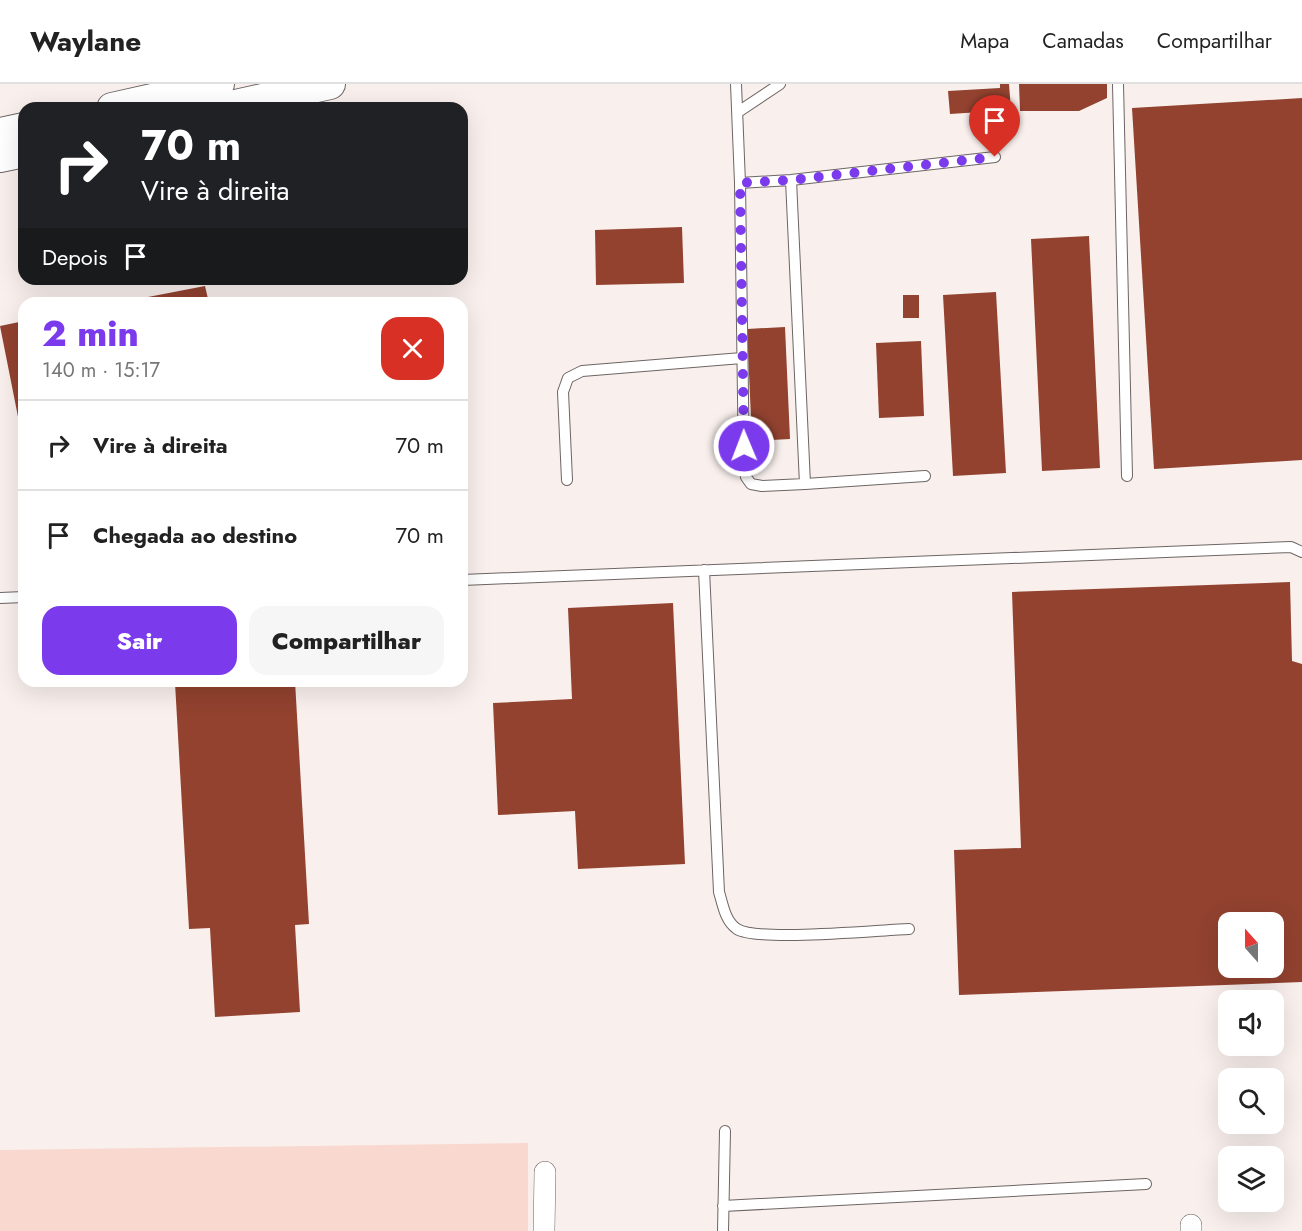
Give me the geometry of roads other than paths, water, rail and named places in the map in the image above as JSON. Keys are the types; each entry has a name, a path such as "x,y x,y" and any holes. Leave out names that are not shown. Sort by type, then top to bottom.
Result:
{"main road":[{"path":"139,102 219,84"},
{"path":"249,102 330,84"},
{"path":"0,133 18,129"},
{"path":"0,157 18,153"}],"street":[{"path":"544,1231 545,1172"}],"lane":[{"path":"736,84 746,477 751,484 762,486 925,476"},
{"path":"738,112 780,84"},
{"path":"1118,84 1127,476"},
{"path":"740,183 791,180 995,157"},
{"path":"791,180 805,484"},
{"path":"567,480 563,392 568,378 582,371 742,358"},
{"path":"468,580 1291,547 1302,552"},
{"path":"704,570 719,892 726,917 737,930 761,936 909,929"},
{"path":"0,598 18,597"},
{"path":"723,1231 725,1131"},
{"path":"723,1206 1146,1184"}]}
